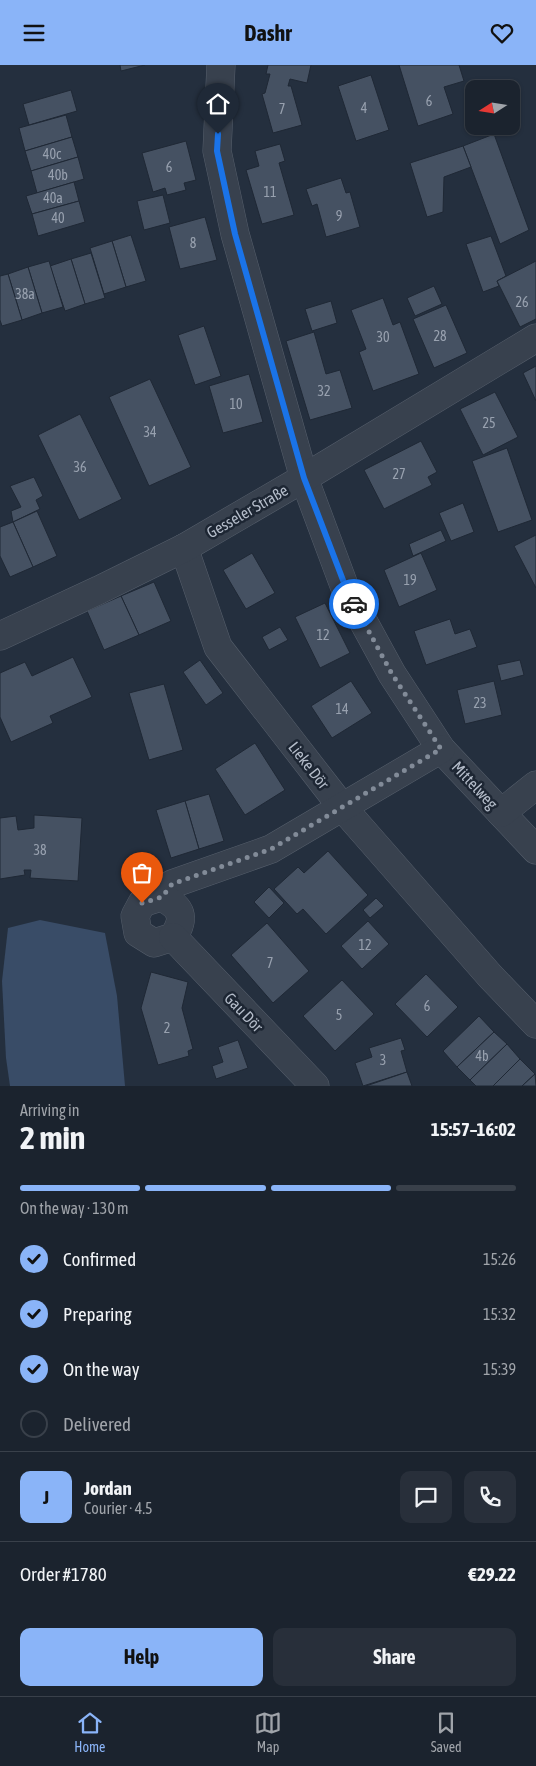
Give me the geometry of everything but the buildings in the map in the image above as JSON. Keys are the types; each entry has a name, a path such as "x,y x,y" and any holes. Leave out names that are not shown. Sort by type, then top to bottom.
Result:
{"street":[{"name":"Mittelweg","path":"221,65 217,151 235,234 304,478 346,588 392,674 441,749 536,850"},
{"name":"Gesseler Straße","path":"0,636 184,548 536,338"},
{"name":"Lieke Dör","path":"184,548 218,647 342,807 490,976 536,1024"},
{"path":"162,897 174,903 180,912 180,927 173,937 154,943 138,933 135,916 142,903 162,897 172,884 271,849 441,749"},
{"path":"501,813 536,785"},
{"name":"Gau Dör","path":"173,937 316,1086"}],"water":[{"path":"40,920 105,933 117,996 125,1086 10,1086 6,1058 2,981 8,928"}],"way so far":[{"path":"142,903 162,897 172,884 271,849 441,749 392,674 354,604"}],"route":[{"path":"218,134 217,151 235,234 304,478 346,588 354,604"}]}
